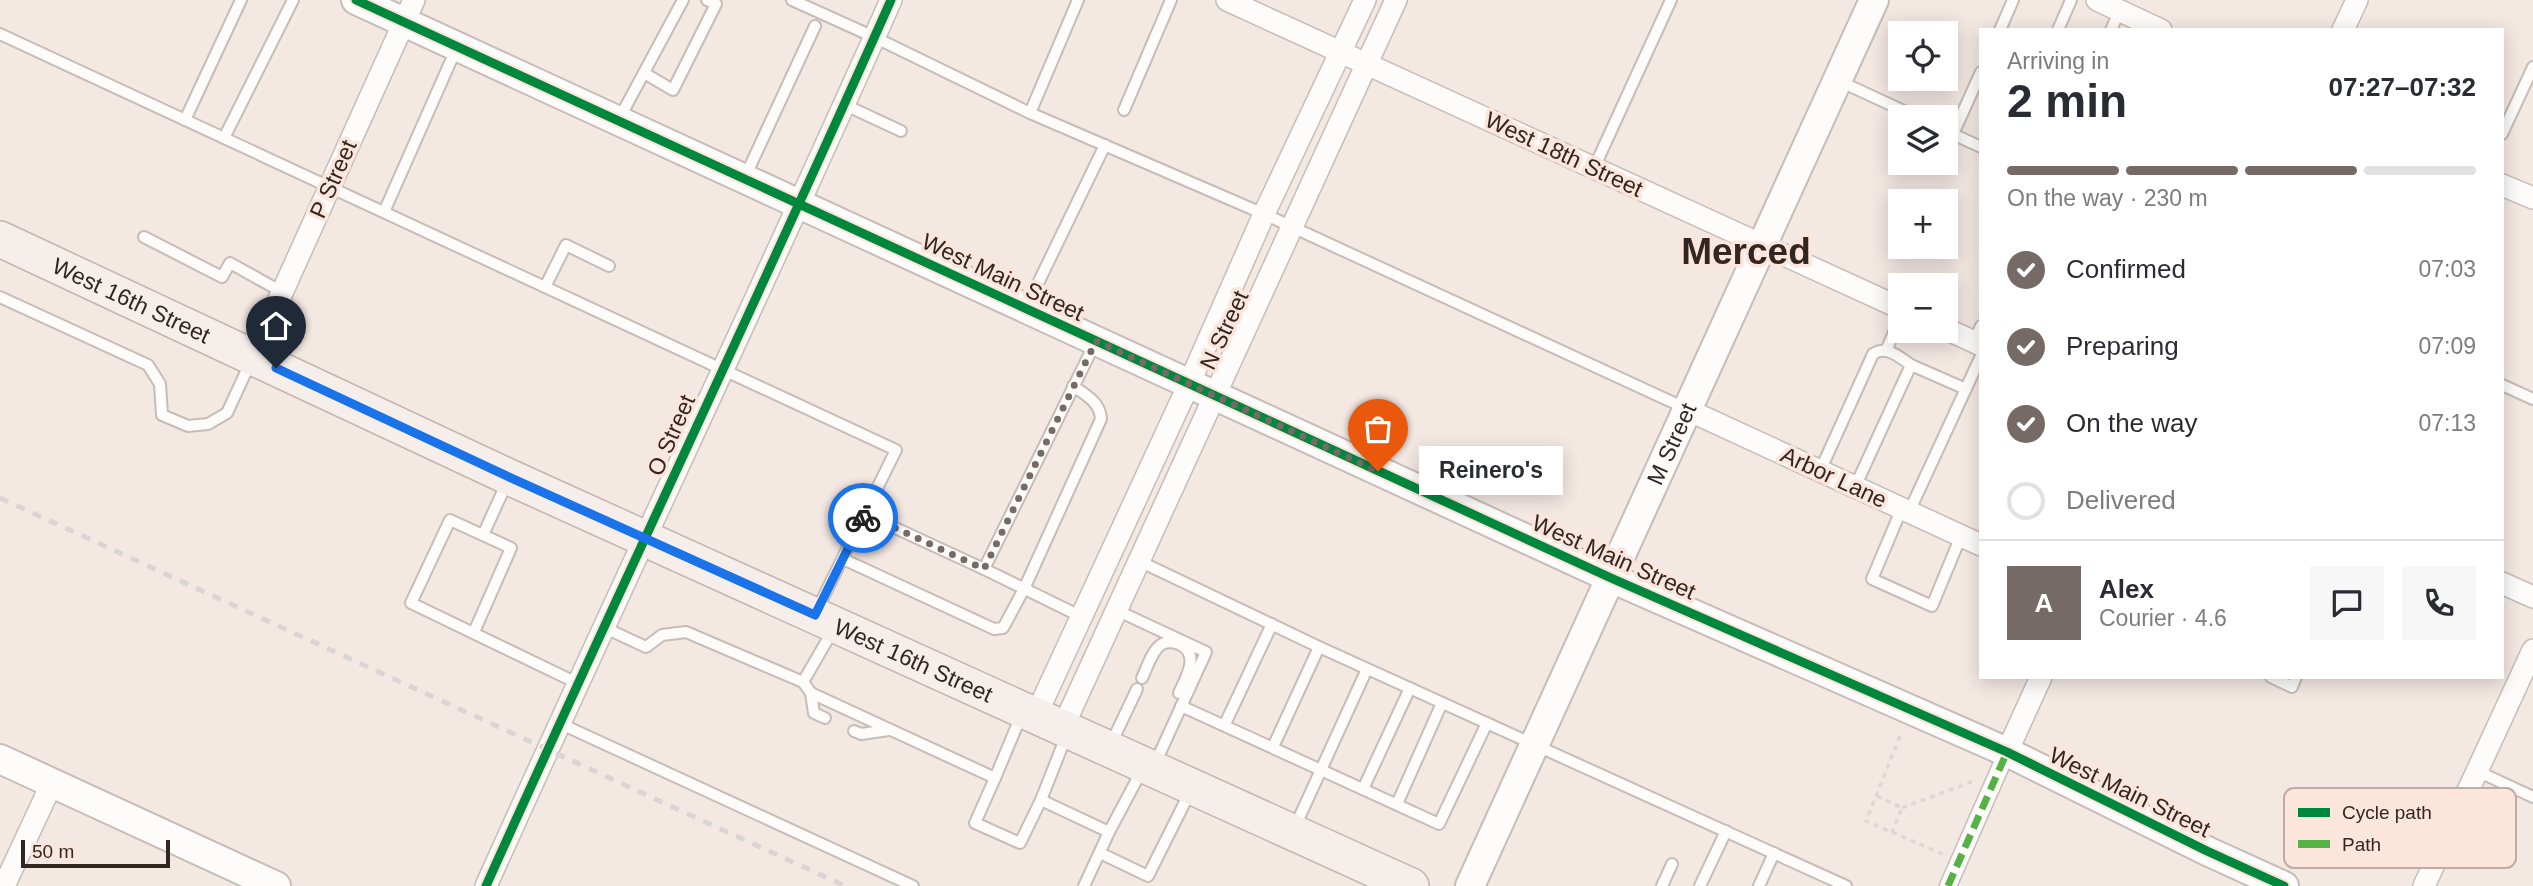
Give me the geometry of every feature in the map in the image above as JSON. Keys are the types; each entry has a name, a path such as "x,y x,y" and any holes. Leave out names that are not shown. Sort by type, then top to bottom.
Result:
{"main road":[{"name":"West 16th Street","path":"0,239 509,477 1411,886"}],"street":[{"name":"West Main Street","path":"356,0 409,11 457,47 1611,578 2007,752 2284,886"},
{"name":"O Street","path":"486,886 891,0"},
{"name":"West 18th Street","path":"1227,0 1888,302"},
{"name":"N Street","path":"1048,720 1082,617 1264,214 1365,0"},
{"name":"N Street","path":"1048,720 1116,610 1396,0"},
{"name":"M Street","path":"1470,886 1874,0"},
{"path":"2097,0 2116,20 2152,28"},
{"path":"2344,28 2357,0"},
{"name":"P Street","path":"253,357 409,11"},
{"path":"2504,185 2531,192"},
{"path":"1958,334 1979,342"},
{"name":"Arbor Lane","path":"1688,410 1979,544"},
{"path":"2504,584 2533,597"},
{"path":"2469,788 2533,650"},
{"path":"1948,886 2040,679"},
{"path":"0,759 276,886"},
{"path":"4,886 52,783"},
{"path":"2424,886 2432,868"}],"lane":[{"path":"185,120 241,0"},
{"path":"224,138 293,0"},
{"path":"617,121 683,0"},
{"path":"643,73 673,90 716,4 707,0"},
{"path":"792,0 1030,113 1264,214 1688,410"},
{"path":"1030,113 1078,0"},
{"path":"1124,110 1171,0"},
{"path":"1594,168 1671,0"},
{"path":"2001,28 2013,0"},
{"path":"2059,28 2071,0"},
{"path":"744,180 815,26"},
{"path":"0,34 896,450 843,559 803,682"},
{"path":"384,212 457,47"},
{"path":"2504,130 2533,67"},
{"path":"1958,117 1979,76"},
{"path":"1837,80 1891,105"},
{"path":"844,104 901,131"},
{"path":"1958,136 1979,146"},
{"path":"1026,309 1105,145"},
{"path":"144,237 222,277 230,263 282,292"},
{"path":"545,287 566,246 609,266"},
{"path":"0,298 148,365 160,384 162,415 188,426 208,424 227,413 253,357"},
{"path":"984,569 1096,341"},
{"path":"1961,536 1932,606 1872,579 1966,389 1979,342"},
{"path":"1886,351 1889,343"},
{"path":"1820,471 1873,354 1879,350 1893,352 1911,365 1966,389"},
{"path":"1855,487 1911,365"},
{"path":"843,559 994,629 1003,628 1024,589 1101,418 1096,403 1073,386"},
{"path":"2504,386 2533,399"},
{"path":"482,535 509,477"},
{"path":"865,514 1082,617"},
{"path":"474,632 511,548 450,520 411,603 577,683"},
{"path":"1139,561 1319,647 1846,886"},
{"path":"1084,886 1109,832 1168,735 1206,652 1116,610"},
{"path":"1225,724 1272,624"},
{"path":"603,627 646,647 662,635 686,632 803,682 811,693 814,713 825,719"},
{"path":"1109,748 1154,653 1162,644 1172,642 1184,646 1190,655 1190,668 1165,724 1168,735"},
{"path":"1273,747 1319,647"},
{"path":"1293,832 1367,669"},
{"path":"2276,679 2292,687 2296,679"},
{"path":"1363,789 1410,688"},
{"path":"811,693 995,778"},
{"path":"1396,804 1442,703"},
{"path":"1181,706 1439,824 1487,723"},
{"path":"1048,720 1041,800 1020,843 975,822 995,778 1048,720"},
{"path":"559,723 913,886"},
{"path":"854,731 861,734 889,730"},
{"path":"2477,771 2514,788"},
{"path":"1100,853 1148,876 1192,786"},
{"path":"2516,789 2533,797"},
{"path":"1041,800 1109,832"},
{"path":"1700,886 1726,831"},
{"path":"1759,886 1774,853"},
{"path":"1662,886 1672,864"},
{"path":"1815,886 1820,874"}],"path":[{"path":"1900,736 1866,821 1959,862"},
{"path":"1892,832 1902,808 1970,782 1990,789"},
{"path":"1877,796 1902,808"}],"railway":[{"path":"0,498 845,886"}],"marked path":[{"path":"1948,886 2007,752"}],"cycle path":[{"path":"356,0 1611,578 2007,752 2284,886"},
{"path":"486,886 891,0"}],"way so far":[{"path":"863,518 865,514 984,569 1096,341 1378,471"}],"place":[{"name":"Reinero's","path":"1378,471"}],"district":[{"name":"Merced","path":"1746,251"}],"route":[{"path":"276,368 815,615 863,518"}]}
